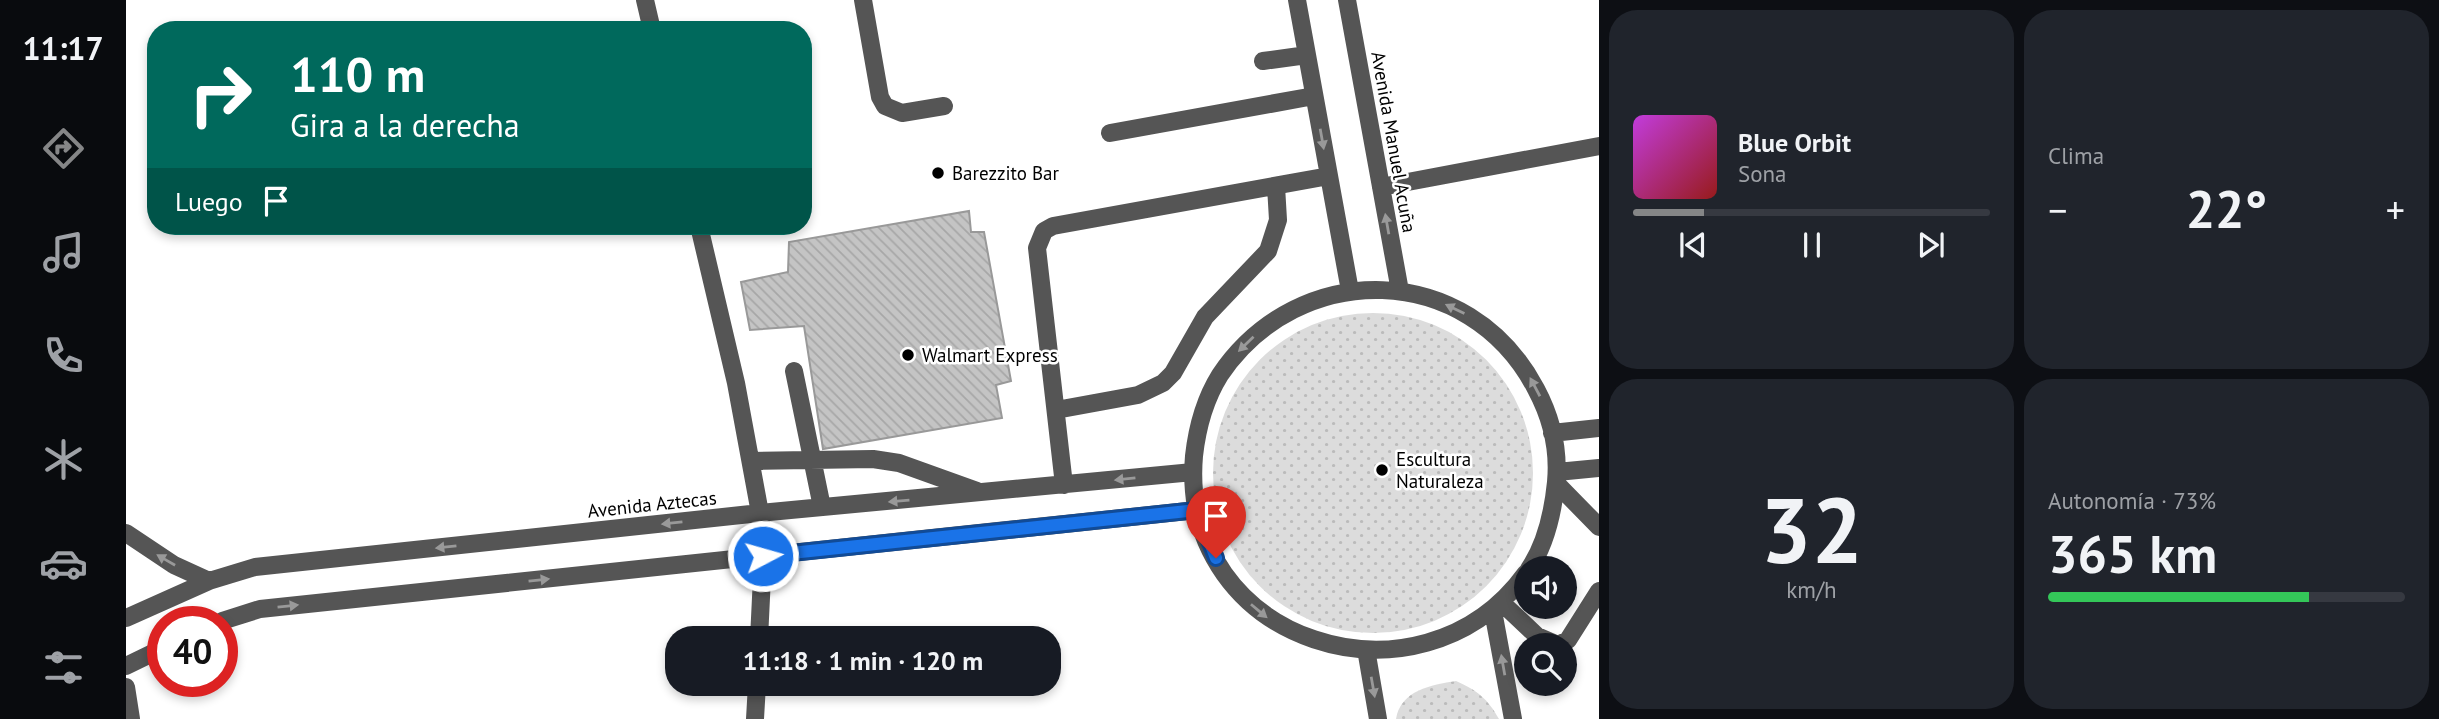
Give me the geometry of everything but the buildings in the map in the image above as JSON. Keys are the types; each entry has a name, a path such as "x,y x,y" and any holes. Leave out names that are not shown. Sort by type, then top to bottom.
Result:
{"street":[{"path":"645,0 650,21"},
{"path":"863,0 880,97 885,106 902,113 944,106"},
{"path":"1297,0 1350,291"},
{"name":"Avenida Manuel Acuña","path":"1347,0 1400,291"},
{"path":"1263,61 1307,55"},
{"path":"1110,133 1314,96"},
{"path":"1381,187 1599,146"},
{"path":"1064,485 1037,248 1038,238 1044,231 1053,226 1329,176"},
{"path":"1056,410 1138,395 1163,383 1172,373 1205,317 1268,251 1278,220 1276,186"},
{"path":"701,235 736,383 760,513 763,556 760,626"},
{"path":"1514,587 1497,607 1447,640 1394,654 1367,655 1334,650 1301,639 1254,607 1224,573 1207,543 1197,510 1193,472 1196,439 1218,378 1238,352 1261,329 1288,311 1318,298 1350,291 1400,291 1431,298 1460,310 1486,327 1509,349 1543,402 1552,433 1556,477 1546,534 1535,556"},
{"path":"794,371 822,508"},
{"path":"1552,433 1599,428"},
{"path":"751,461 873,459 899,463 983,493"},
{"path":"1556,477 1599,468"},
{"name":"Avenida Aztecas","path":"126,618 209,581 255,567 760,513 1193,472"},
{"path":"1556,477 1599,527"},
{"path":"238,616 260,609 1197,510"},
{"path":"126,533 174,565 209,581"},
{"path":"1497,607 1537,636 1558,645 1568,640 1599,591"},
{"path":"1497,607 1513,719"},
{"path":"1367,655 1378,719"},
{"path":"126,666 147,656"},
{"path":"126,687 131,719"},
{"path":"755,719 756,696"}],"shaded area":[{"path":"1357,313 1389,313 1420,319 1449,331 1475,349 1497,371 1515,397 1527,426 1533,473 1527,520 1515,549 1497,575 1475,597 1449,615 1420,627 1389,633 1357,633 1326,627 1297,615 1271,597 1249,575 1231,549 1219,520 1213,489 1213,457 1219,426 1231,397 1249,371 1271,349 1297,331 1326,319"},
{"path":"1456,681 1481,696 1499,719 1396,719 1404,701 1411,695 1427,687"}],"place":[{"name":"Barezzito Bar","path":"938,173"},
{"name":"Walmart Express","path":"908,355"},
{"name":"Escultura Naturaleza","path":"1382,470"}],"route":[{"path":"763,556 1197,510 1207,543 1216,558"}]}
